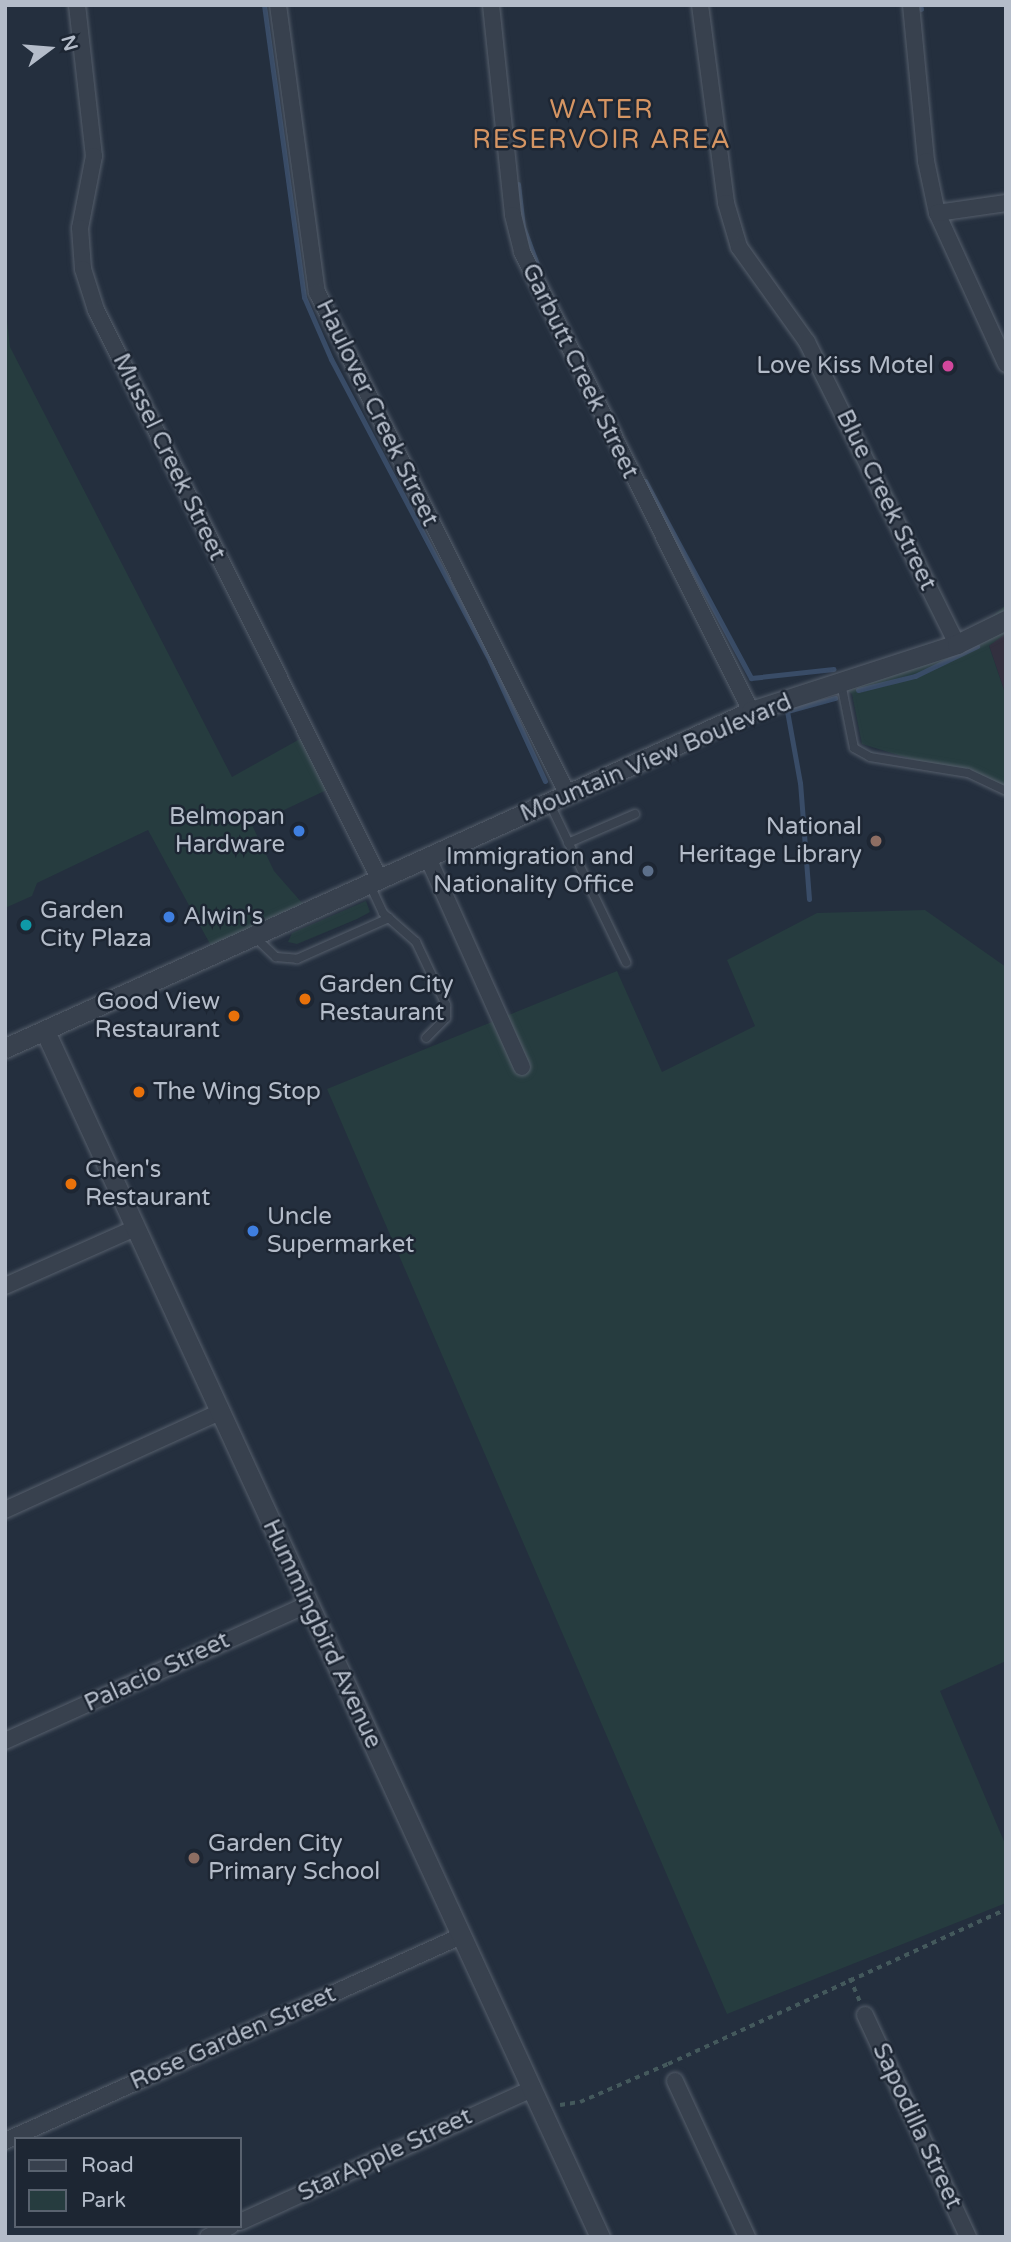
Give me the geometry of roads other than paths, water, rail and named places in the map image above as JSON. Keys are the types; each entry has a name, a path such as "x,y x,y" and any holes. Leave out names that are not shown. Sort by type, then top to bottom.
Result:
{"street":[{"name":"Mussel Creek Street","path":"77,5 94,156 80,228 83,269 96,310 375,883"},
{"name":"Haulover Creek Street","path":"278,5 317,292 567,793"},
{"name":"Garbutt Creek Street","path":"491,5 513,215 522,252 751,711"},
{"name":"Blue Creek Street","path":"699,5 726,203 739,247 807,342 957,644"},
{"path":"911,5 926,160 937,213 1006,364"},
{"path":"937,213 1006,204"},
{"name":"Mountain View Boulevard","path":"5,1048 751,711 957,644 1006,620"},
{"path":"428,858 522,1067"},
{"name":"Hummingbird Avenue","path":"45,1031 600,2237"},
{"path":"5,1286 135,1228"},
{"path":"5,1510 220,1412"},
{"name":"Palacio Street","path":"5,1741 308,1604"},
{"name":"Rose Garden Street","path":"5,2141 461,1936"},
{"name":"Sapodilla Street","path":"865,2015 968,2237"},
{"path":"675,2081 747,2237"},
{"name":"StarApple Street","path":"242,2221 531,2089"},
{"path":"208,2237 227,2228"}],"lane":[{"path":"841,682 854,748 870,757 968,773 1006,791"},
{"path":"549,802 626,962"},
{"path":"568,843 635,814"},
{"path":"375,883 389,918 416,942 446,1005 446,1018 426,1038"},
{"path":"255,937 276,957 297,959 389,918"}],"waterway":[{"path":"264,5 304,297 331,359 490,661 545,781"},
{"path":"920,5 921,9"},
{"path":"518,184 523,227 540,272"},
{"path":"645,481 751,678 834,669"},
{"path":"858,690 915,676 977,646"},
{"path":"809,899 800,783 787,711 835,698"}],"place":[{"name":"Love Kiss Motel","path":"948,366"},
{"name":"Belmopan Hardware","path":"299,831"},
{"name":"National Heritage Library","path":"876,841"},
{"name":"Immigration and Nationality Office","path":"648,871"},
{"name":"Alwin's","path":"169,917"},
{"name":"Garden City Plaza","path":"26,925"},
{"name":"Garden City Restaurant","path":"305,999"},
{"name":"Good View Restaurant","path":"234,1016"},
{"name":"The Wing Stop","path":"139,1092"},
{"name":"Chen's Restaurant","path":"71,1184"},
{"name":"Uncle Supermarket","path":"253,1231"},
{"name":"Garden City Primary School","path":"194,1858"}],"district":[{"name":"WATER RESERVOIR AREA","path":"602,125"}]}
